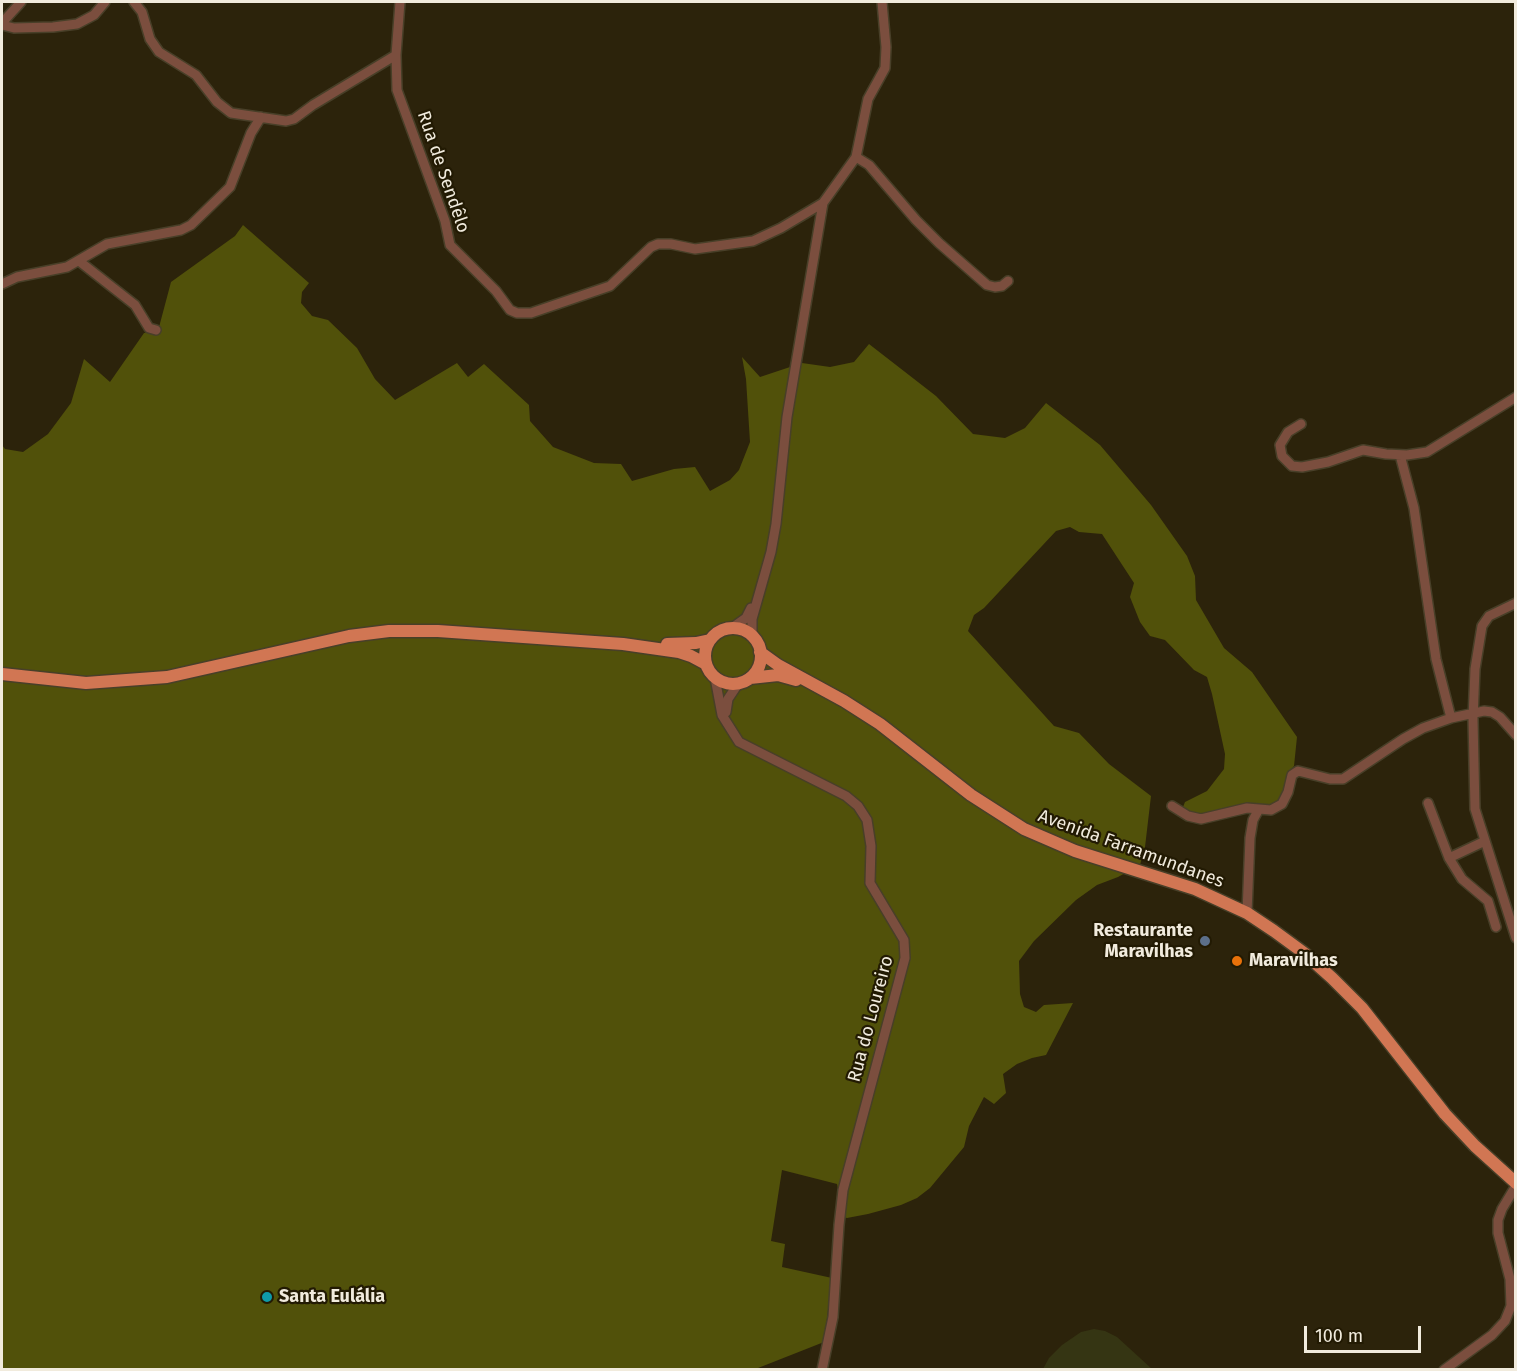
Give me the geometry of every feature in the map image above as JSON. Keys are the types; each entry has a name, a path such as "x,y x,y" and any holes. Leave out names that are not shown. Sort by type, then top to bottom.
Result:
{"main road":[{"path":"2,675 86,683 167,677 349,636 388,631 438,631 623,644 680,645 710,639 732,628 740,629 753,636 760,652 759,667 750,678"},
{"path":"710,639 706,647 706,664 709,672 722,682 738,684 750,678 778,675 815,685"},
{"path":"623,644 679,652 706,664"},
{"path":"760,652 778,665 815,685"},
{"name":"Avenida Farramundanes","path":"815,685 880,724 971,795 1024,829 1075,851 1196,889 1247,913 1304,952 1362,1008 1446,1114 1513,1183"}],"street":[{"path":"21,2 2,24 14,28 77,24 94,15 105,2"},
{"path":"134,2 142,12 150,39 159,52 196,75 208,92 225,110 231,113 286,121 294,119 396,55"},
{"name":"Rua de Sendêlo","path":"400,2 396,55 397,90 445,221 450,245 496,291 510,310 517,314 531,313 610,286 645,252 658,244 695,249 753,241 781,228 823,203"},
{"path":"732,628 746,618 767,566 776,524 787,417 823,203 856,157 868,99 885,68 886,47 882,2"},
{"path":"2,284 17,277 67,267 107,244 181,230 191,225 230,188 251,133 261,117"},
{"path":"856,157 869,165 939,243 987,285 1002,286 1008,281"},
{"path":"79,261 135,305 149,328 156,330"},
{"path":"1301,424 1288,432 1280,445 1282,456 1292,466 1302,467 1328,462 1363,450 1400,454 1427,452 1515,397"},
{"path":"1400,454 1414,508 1436,658 1451,718"},
{"path":"753,636 752,619 756,598"},
{"path":"1515,603 1488,616 1482,626 1475,669 1473,713 1474,798 1479,825 1502,891 1515,938"},
{"name":"Rua do Loureiro","path":"715,678 726,723 740,742 846,796 858,806 867,820 871,846 870,883 904,940 905,958 843,1190 833,1317 822,1370"},
{"path":"726,723 728,699 738,684"},
{"path":"1172,806 1188,816 1201,819 1215,818 1247,808 1271,810 1282,804 1292,775 1298,771 1330,779 1343,778 1423,728 1473,713 1492,712 1500,717 1515,735"},
{"path":"1428,803 1449,858 1462,879 1472,890 1488,901 1496,927"},
{"path":"1247,913 1250,838 1253,820 1259,809"},
{"path":"1449,858 1485,842"},
{"path":"1483,897 1502,891"},
{"path":"1444,1370 1492,1335 1505,1320 1511,1306 1510,1279 1498,1233 1498,1220 1513,1183"}],"shaded area":[{"path":"243,225 309,283 302,292 301,303 312,316 328,320 357,348 375,379 395,400 457,363 468,377 484,364 529,405 530,421 553,447 594,463 621,464 632,481 674,469 695,467 710,491 730,480 739,470 750,442 746,379 742,357 760,377 802,363 830,367 854,362 869,344 936,396 973,434 1005,438 1025,428 1046,403 1100,445 1151,505 1187,556 1195,576 1196,600 1224,648 1252,672 1297,737 1294,766 1287,775 1281,799 1274,805 1201,818 1186,812 1183,807 1185,802 1207,791 1224,769 1225,754 1207,677 1194,670 1165,640 1150,636 1140,622 1130,597 1134,583 1102,534 1079,532 1070,527 1056,531 984,608 974,615 968,631 1054,726 1079,733 1109,764 1151,796 1145,847 1140,865 1097,885 1076,900 1034,941 1019,961 1020,994 1024,1007 1036,1012 1044,1005 1073,1003 1046,1055 1017,1064 1003,1074 1006,1093 994,1104 984,1097 969,1126 964,1147 930,1188 917,1198 901,1205 847,1218 843,1217 837,1184 782,1170 771,1241 785,1244 782,1267 832,1278 824,1342 753,1370 2,1369 2,445 5,449 23,452 48,434 71,403 84,359 110,382 144,333 158,331 171,282 235,236"},
{"path":"1094,1329 1117,1337 1152,1369 1043,1369 1049,1358 1062,1345 1081,1332"}],"place":[{"name":"Restaurante Maravilhas","path":"1205,941"},
{"name":"Maravilhas","path":"1237,961"},
{"name":"Santa Eulália","path":"267,1297"}]}
